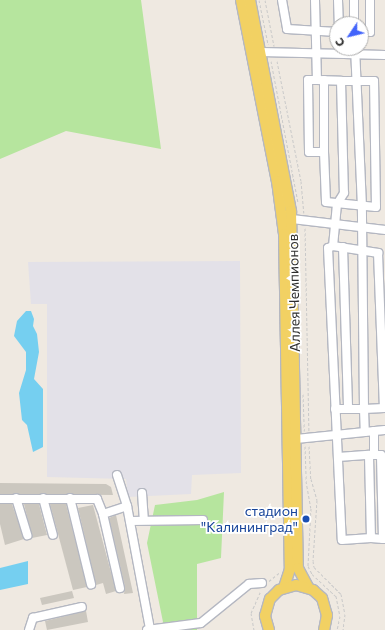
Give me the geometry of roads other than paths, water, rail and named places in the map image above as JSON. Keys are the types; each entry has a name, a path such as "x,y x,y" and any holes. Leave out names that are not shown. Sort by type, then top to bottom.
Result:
{"main road":[{"name":"Аллея Чемпионов","path":"241,0 283,224 290,569 284,588 268,604 265,616 269,630"},
{"name":"Аллея Чемпионов","path":"250,0 292,219 298,568 308,587 318,594 324,604 327,615 324,630"},
{"path":"284,588 296,585 308,587"}],"street":[{"path":"282,0 287,29 317,33 329,32"},
{"path":"315,0 320,80 324,152 326,202 362,207 376,207 374,81 357,80 341,81 320,80 308,80 309,152 324,152"},
{"path":"338,0 339,16"},
{"path":"354,0 354,16"},
{"path":"369,32 370,0"},
{"path":"261,52 329,52"},
{"path":"369,53 385,55"},
{"path":"355,56 362,207 360,250 365,432"},
{"path":"333,246 337,204 344,193 341,81"},
{"path":"292,219 385,230"},
{"path":"335,408 384,408 378,253 333,246 328,248 335,408 342,540 383,538 381,454 338,457"},
{"path":"344,247 348,409"},
{"path":"296,439 385,430"},
{"path":"371,538 372,455 374,431"},
{"path":"117,475 127,506 148,630 201,623 249,584 262,583"},
{"path":"142,493 144,520"},
{"path":"16,498 27,535"},
{"path":"43,498 54,535"},
{"path":"70,498 91,584"},
{"path":"0,499 97,499 120,588"},
{"path":"102,514 127,506"},
{"path":"130,521 203,520"},
{"path":"29,630 33,618 82,606"}],"water":[{"path":"26,311 31,311 34,319 33,326 37,334 39,352 34,379 43,389 43,447 33,452 27,425 22,420 19,393 26,370 26,352 14,336 17,321"},
{"path":"28,561 28,584 0,590 0,568"}],"place":[{"name":"стадион \"Калининград\"","path":"306,519"}]}
